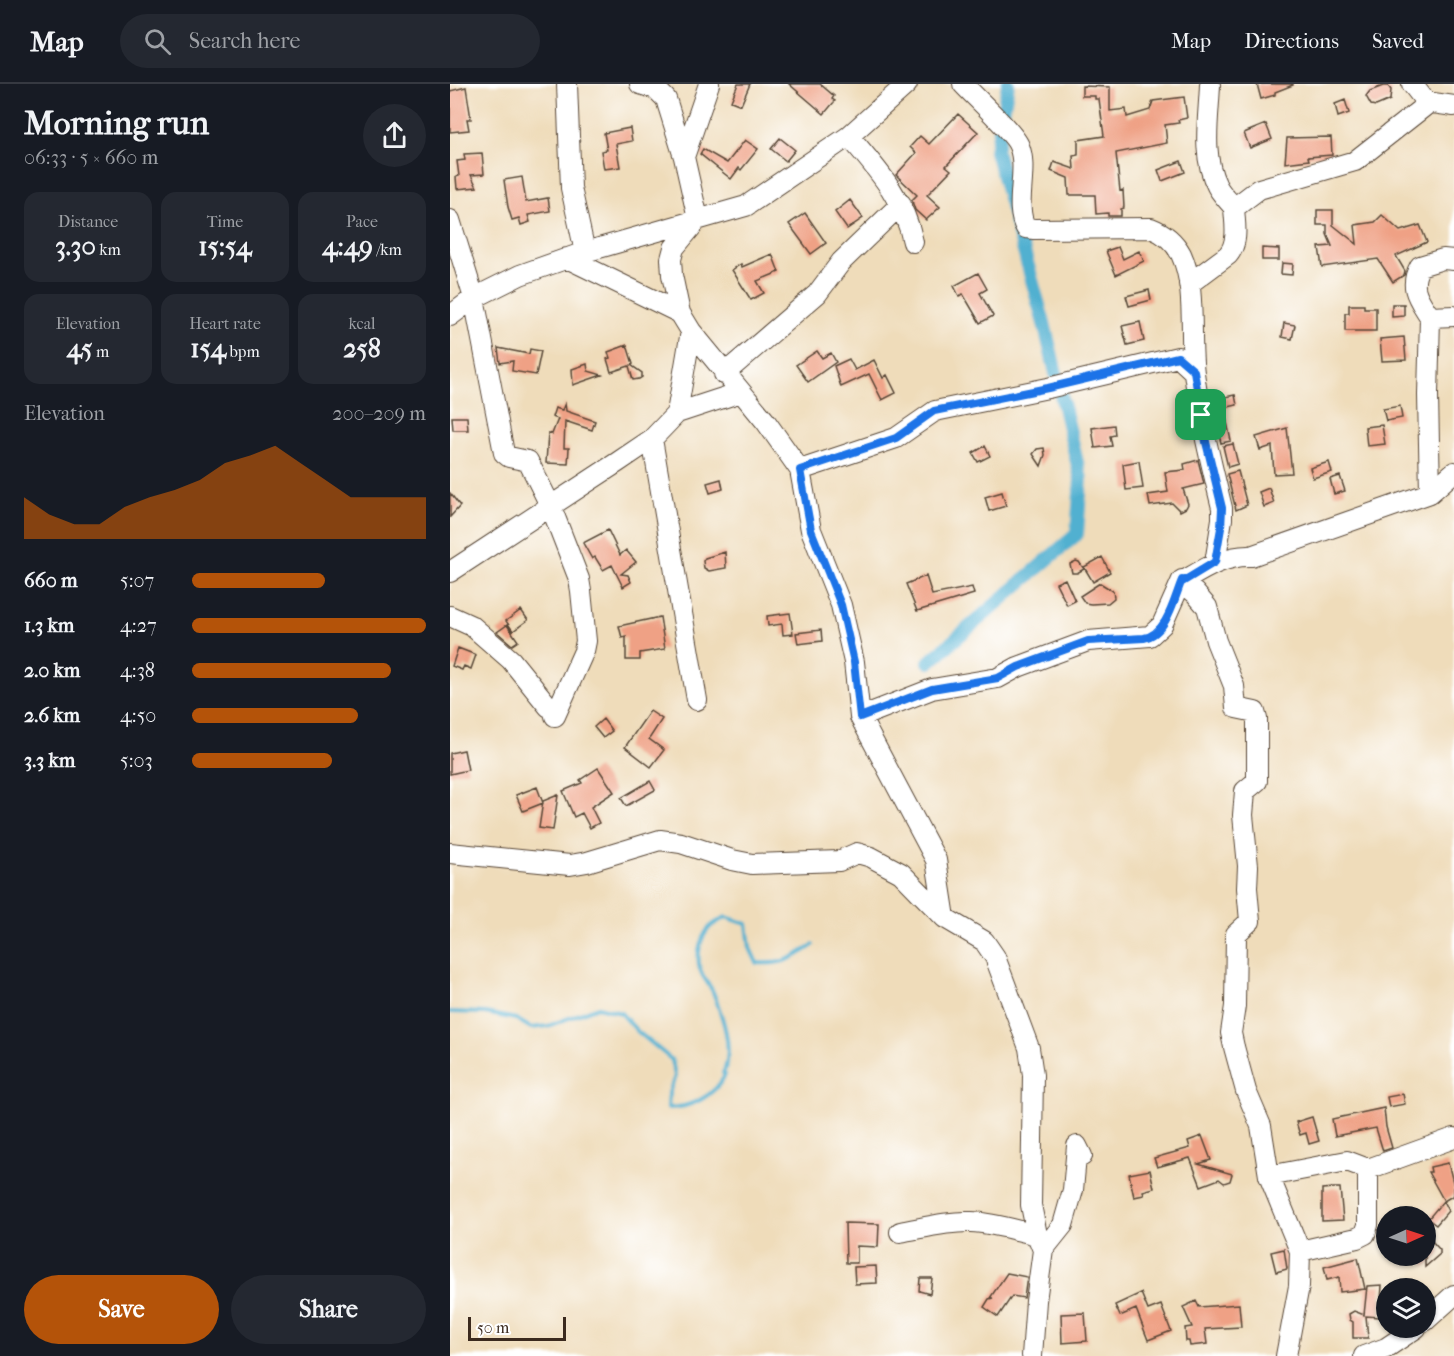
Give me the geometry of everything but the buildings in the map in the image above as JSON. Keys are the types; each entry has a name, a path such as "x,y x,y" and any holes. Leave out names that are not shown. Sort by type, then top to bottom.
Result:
{"street":[{"path":"567,84 576,255"},
{"path":"640,84 656,89 666,99 684,156 698,219"},
{"path":"684,156 709,84"},
{"path":"450,316 474,298 520,275 576,255 746,206 756,201 849,136 907,84"},
{"path":"963,84 1019,143 1023,171 1021,220 1026,228 1150,228 1164,234 1181,255 1189,284 1194,371 1206,442 1222,508 1215,562"},
{"path":"1189,284 1228,255 1236,242 1234,208 1217,186 1210,164 1208,138 1210,84"},
{"path":"1412,84 1426,102 1454,106"},
{"path":"1234,208 1260,189 1355,161 1425,106 1426,102"},
{"path":"849,136 887,180 910,225 913,242"},
{"path":"724,374 817,294 841,262 901,204"},
{"path":"698,219 674,248 671,259 680,313 691,331 724,374 766,422 800,470 811,530 841,605 854,662 860,717 936,860 945,918"},
{"path":"450,220 474,298 504,453 509,457 528,461 551,507 579,579 586,641 580,662 555,716 557,709 549,707 511,660 472,626 450,616"},
{"path":"576,255 680,313"},
{"path":"1430,493 1428,395 1430,318 1414,288 1414,280 1420,266 1443,259 1454,261"},
{"path":"1430,318 1454,316"},
{"path":"677,413 691,331"},
{"path":"800,470 896,438 934,411 1048,388 1178,357 1194,371"},
{"path":"450,572 652,439 677,413 741,392"},
{"path":"652,439 697,700"},
{"path":"860,717 932,689 998,678 1018,667 1088,641 1150,636 1162,625 1182,580 1182,582 1215,562 1251,556 1430,493 1454,472"},
{"path":"1182,582 1196,592 1207,607 1216,641 1234,686 1236,708 1255,712 1257,719 1257,781 1245,791 1243,802 1250,921 1236,934 1235,1006 1231,1033 1246,1091 1261,1126 1269,1176 1300,1251 1299,1286 1286,1356"},
{"path":"450,854 570,865 587,862 648,842 668,840 752,864 839,861 858,854 871,857 901,873 945,918 984,941 994,957 1029,1048 1033,1075 1030,1189 1040,1243 1032,1356"},
{"path":"1269,1176 1347,1161 1368,1169 1454,1138"},
{"path":"1040,1243 1063,1225 1073,1190 1077,1146 1082,1156"},
{"path":"1300,1251 1357,1238 1365,1234 1368,1225 1368,1169"},
{"path":"900,1232 951,1222 970,1221 1000,1226 1040,1243"},
{"path":"1436,1311 1454,1295"},
{"path":"1365,1356 1387,1352 1404,1338"}],"waterway":[{"path":"929,662 1077,534 1081,479 1045,327 996,151 1008,84"},
{"path":"450,1012 485,1013 516,1019 531,1028 548,1026 598,1007 621,1013 637,1031 672,1060 675,1076 669,1093 668,1108 685,1106 708,1095 721,1082 725,1075 723,1073 728,1054 726,1032 720,1011 699,964 700,944 706,932 726,917 747,924 750,948 757,963 786,960 813,945"}],"route":[{"path":"1178,357 1194,371 1201,415 1222,508 1215,562 1182,582 1182,580 1157,632 1144,638 1088,641 1018,667 998,678 932,689 860,717 854,662 841,605 811,530 800,470 896,438 934,411 1048,388 1178,357"}]}
